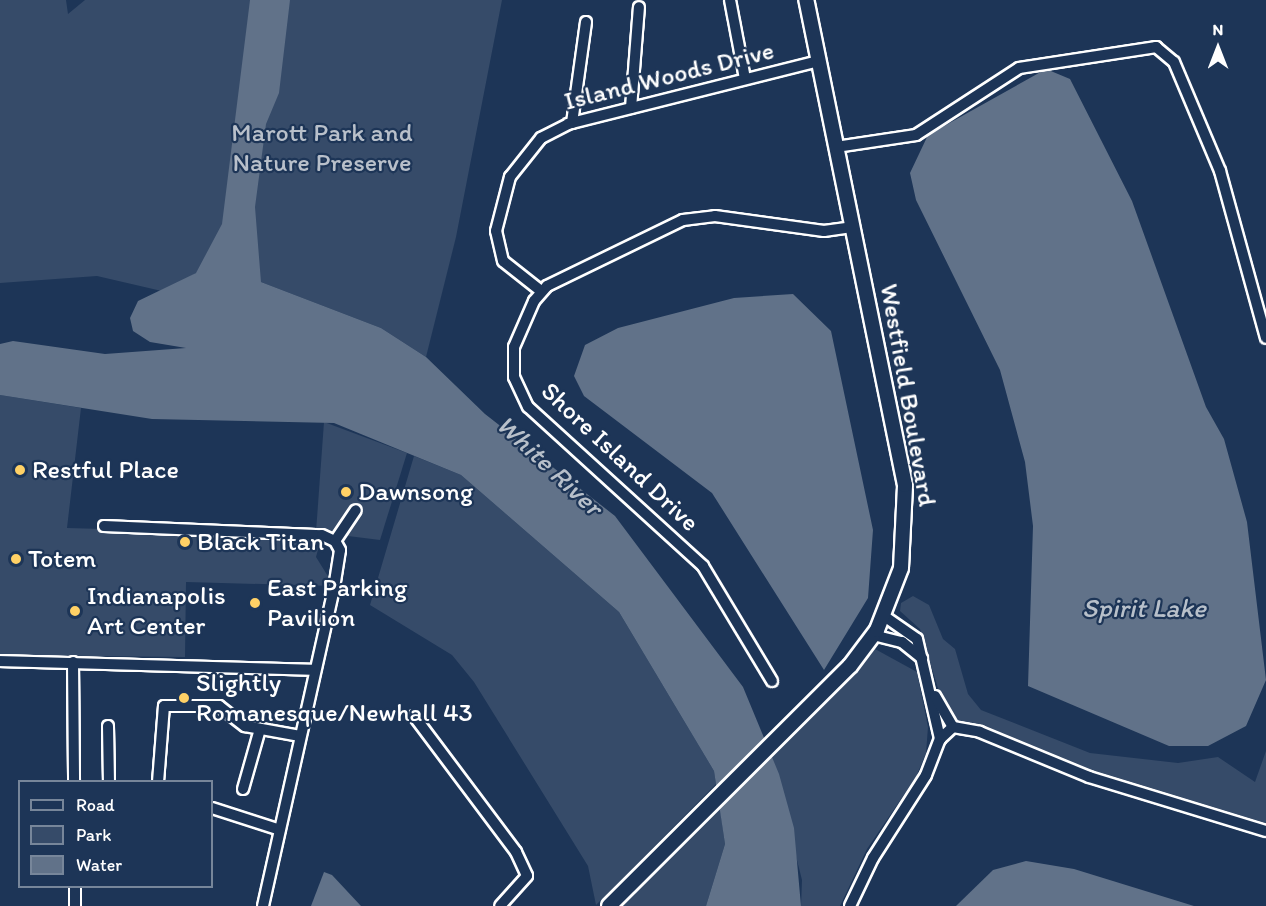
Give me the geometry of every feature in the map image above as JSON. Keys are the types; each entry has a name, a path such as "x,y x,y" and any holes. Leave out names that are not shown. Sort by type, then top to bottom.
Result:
{"street":[{"path":"730,0 746,79"},
{"name":"Westfield Boulevard","path":"609,906 802,719 873,636 884,616 903,561 907,504 806,0"},
{"path":"631,108 639,7"},
{"path":"572,123 586,22"},
{"path":"836,147 916,135 1019,68 1156,47 1174,62 1220,171 1266,338"},
{"name":"Island Woods Drive","path":"541,291 502,259 496,237 499,209 510,177 528,150 572,123 818,61"},
{"path":"541,291 698,216 824,231 852,227"},
{"name":"Shore Island Drive","path":"541,291 514,347 520,396 535,415 703,566 772,681"},
{"path":"335,541 356,510"},
{"path":"104,526 322,535 335,541 340,550 263,906"},
{"path":"850,906 873,858 926,775 946,732 930,688 922,654 907,629 884,616"},
{"path":"873,636 902,642 922,654"},
{"path":"0,661 315,670"},
{"path":"73,662 74,780"},
{"path":"930,688 946,732"},
{"path":"158,780 160,708 219,706 245,726 300,736"},
{"path":"414,716 516,852 527,876 500,906"},
{"path":"108,726 109,780"},
{"path":"243,789 260,729"},
{"path":"946,732 980,732 1089,777 1266,831"},
{"path":"213,808 280,830"},
{"path":"75,888 75,906"}],"green space":[{"name":"Marott Park and Nature Preserve","path":"0,0 66,0 68,14 85,0 502,0 456,237 426,357 381,328 261,282 196,273 166,292 97,276 0,283"},
{"path":"0,395 81,408 67,528 322,535 316,557 334,586 186,582 185,657 0,655"},
{"path":"324,422 407,453 380,540 316,532"},
{"path":"414,456 461,475 619,612 714,771 716,784 596,905 588,866 474,682 452,655 370,605"},
{"path":"913,596 929,605 943,639 955,649 968,694 981,710 1090,753 1178,763 1218,757 1255,782 1266,751 1266,823 1105,776 958,721 940,695 920,629 900,611 901,603"},
{"path":"875,649 917,672 928,727 926,753 916,777 867,849 840,906 801,906 802,880 771,757"},
{"path":"720,808 725,844 706,906 622,906"}],"water":[{"name":"White River","path":"250,0 290,0 279,93 266,124 255,207 261,282 381,328 426,357 485,414 615,516 743,687 779,774 794,828 801,906 706,906 725,844 714,771 619,612 461,475 334,423 152,419 0,395 0,344 13,341 105,354 186,348 150,342 133,331 130,318 138,301 196,273 222,224"},
{"name":"Spirit Lake","path":"1046,69 1070,79 1132,201 1206,407 1224,439 1247,522 1266,680 1246,726 1208,746 1169,746 1028,686 1033,526 1025,462 1000,370 916,200 910,173 928,135"},
{"path":"793,294 831,331 873,530 868,598 824,670 712,493 584,396 574,376 585,345 618,328 734,298"},
{"path":"1026,861 1074,869 1194,906 956,906 993,870"},
{"path":"324,872 332,875 361,906 311,906"}],"place":[{"name":"Restful Place","path":"20,470"},
{"name":"Dawnsong","path":"346,492"},
{"name":"Black Titan","path":"185,542"},
{"name":"Totem","path":"16,559"},
{"name":"East Parking Pavilion","path":"255,603"},
{"name":"Indianapolis Art Center","path":"75,611"},
{"name":"Slightly Romanesque/Newhall 43","path":"184,698"}]}
